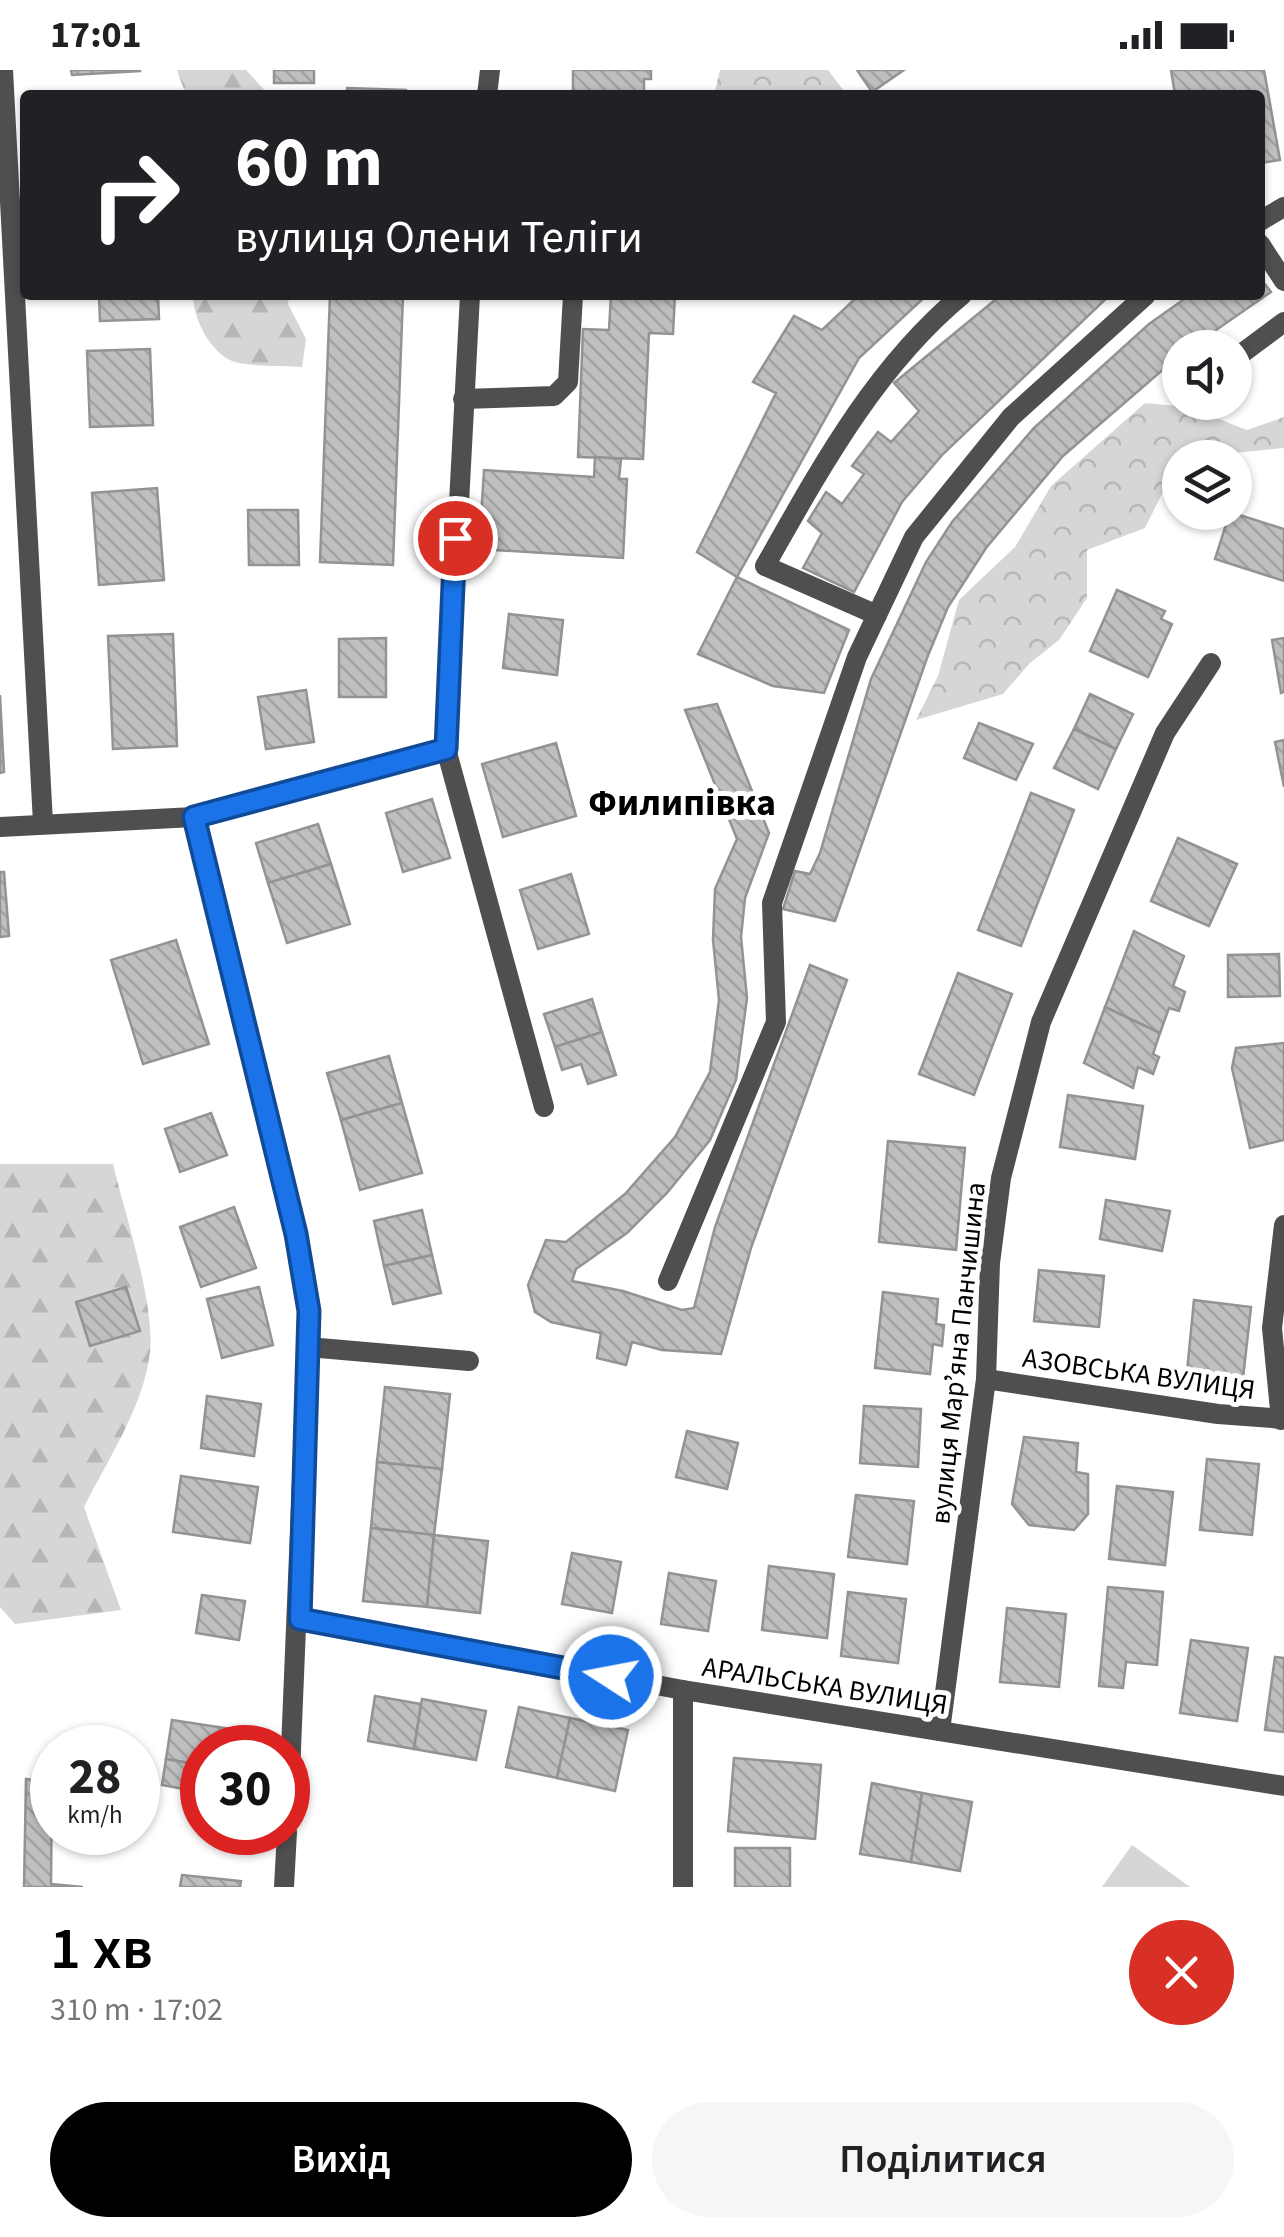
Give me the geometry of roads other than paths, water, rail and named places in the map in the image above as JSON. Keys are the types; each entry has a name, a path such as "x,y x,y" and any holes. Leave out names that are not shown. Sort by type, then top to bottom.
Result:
{"street":[{"path":"3,70 44,823"},
{"path":"1265,252 1284,281"},
{"path":"470,300 446,749 544,1107"},
{"path":"463,400 554,396 568,382 573,300"},
{"path":"877,615 765,566 875,385 936,316 956,300"},
{"path":"668,1281 776,1022 772,903 856,657 914,538 1011,417 1140,300"},
{"path":"1252,346 1284,322"},
{"name":"вулиця Марʼяна Панчишина","path":"940,1730 986,1379 990,1262 1001,1178 1040,1022 1165,733 1211,663"},
{"path":"0,827 194,817 446,749"},
{"path":"194,817 296,1234 309,1311 294,1725"},
{"path":"1283,1420 1272,1328 1284,1225"},
{"path":"308,1347 469,1361"},
{"name":"АЗОВСЬКА ВУЛИЦЯ","path":"986,1379 1283,1420"},
{"name":"АРАЛЬСЬКА ВУЛИЦЯ","path":"300,1619 683,1690 1284,1786"},
{"path":"683,1690 683,1887"},
{"path":"284,1887 286,1855"}],"district":[{"name":"Филипівка","path":"682,802"}]}
